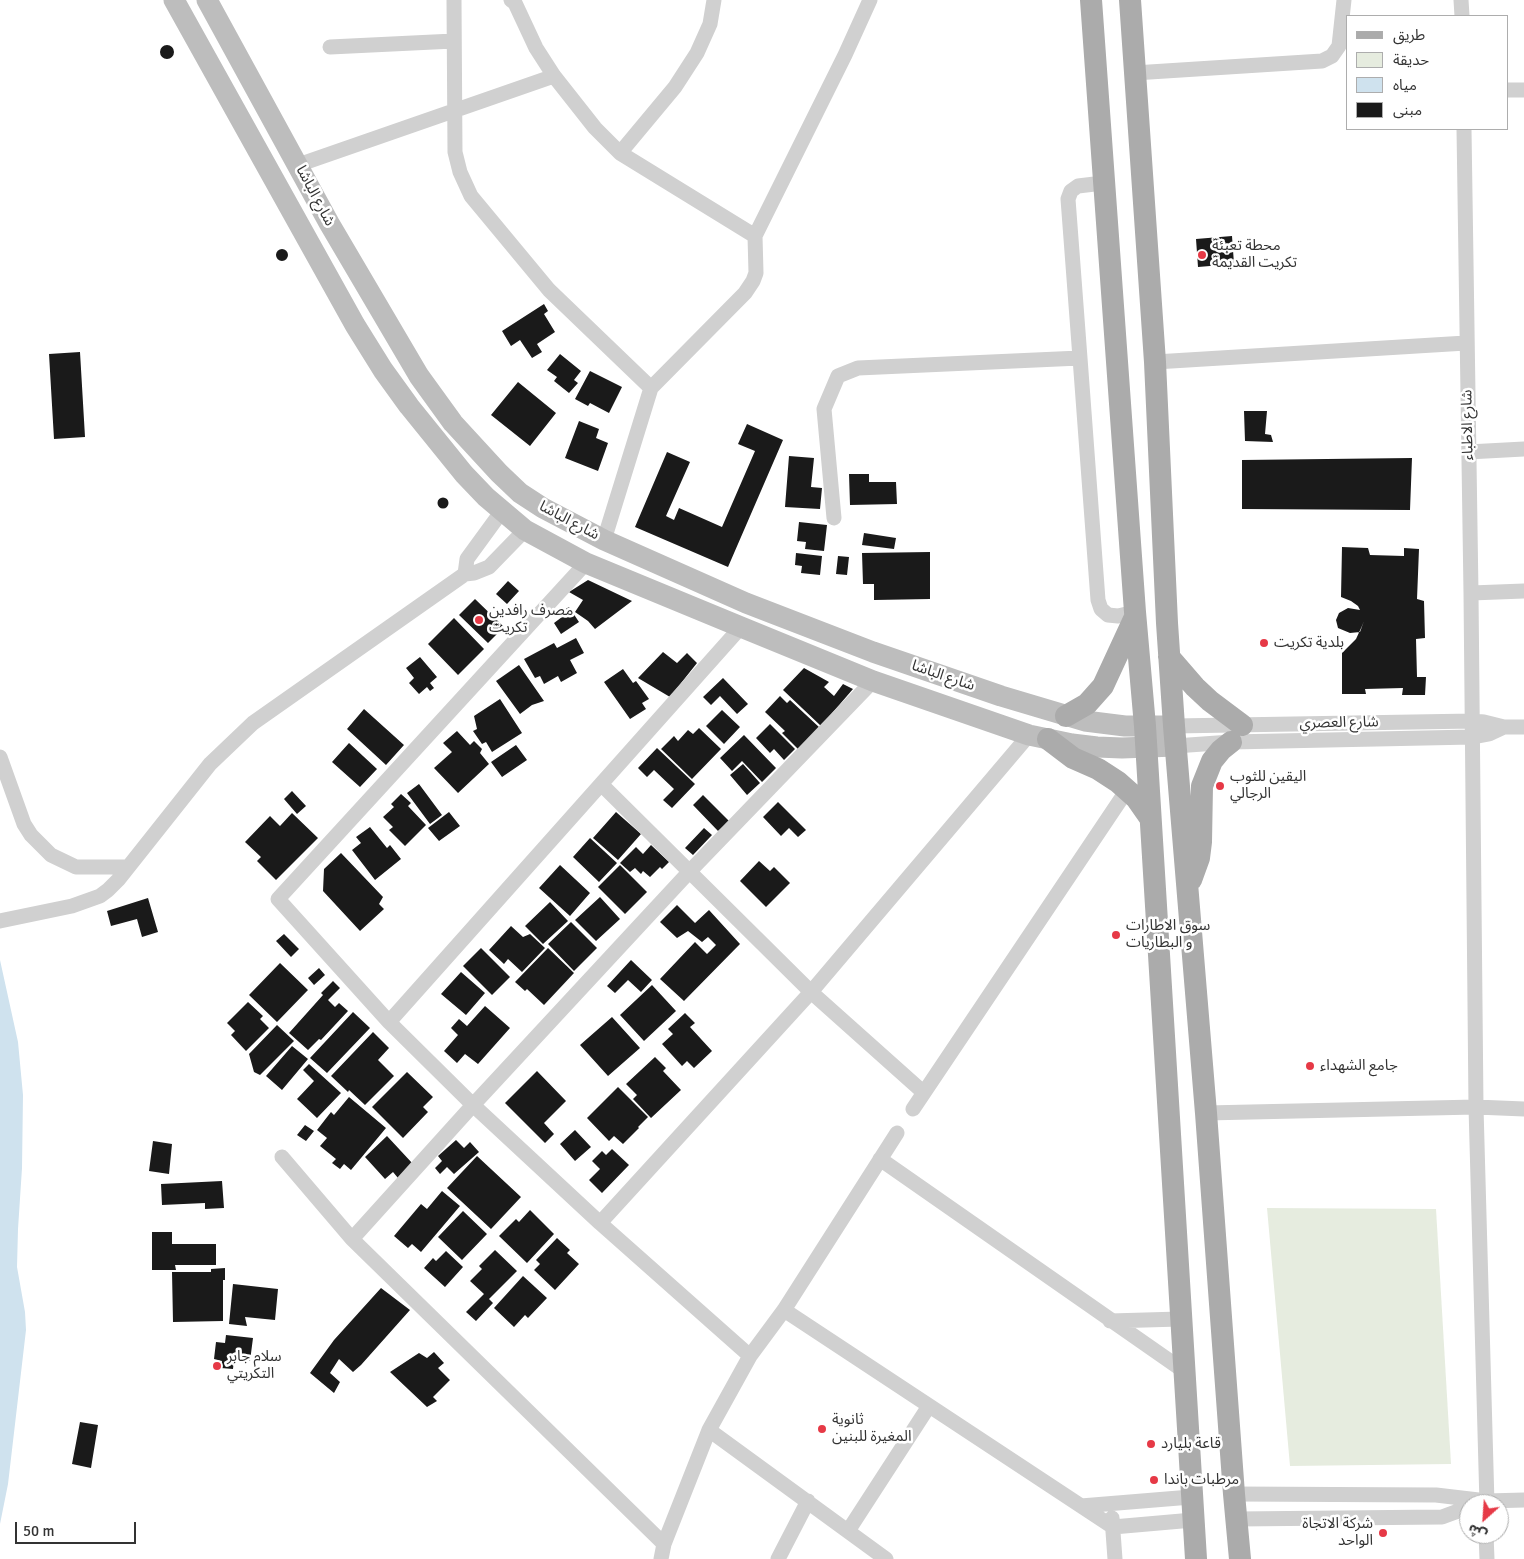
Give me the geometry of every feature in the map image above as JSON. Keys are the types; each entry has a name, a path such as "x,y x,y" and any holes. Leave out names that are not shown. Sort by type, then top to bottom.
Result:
{"main road":[{"path":"174,0 355,325 383,370 441,448 464,474 502,511 525,530 586,563 740,628 873,681 1039,737 1097,747 1146,737 1174,736"},
{"name":"شارع الباشا","path":"207,0 329,224 419,376 453,423 499,474 520,493 543,508 604,540 818,632 937,675 1066,716 1105,724 1146,737"},
{"path":"1091,0 1135,614 1146,737 1196,1559"},
{"path":"1130,0 1155,362 1174,736 1206,1113 1240,1559"},
{"path":"1066,716 1087,704 1103,686 1135,614"},
{"path":"1169,657 1190,682 1210,701 1236,733 1212,761 1202,786 1199,858 1187,887"},
{"path":"1039,737 1109,776 1140,803 1150,818"}],"street":[{"path":"454,0 455,152 460,172 471,196 549,290 651,388"},
{"path":"511,0 515,3 536,48 554,76 595,128 620,154 755,236"},
{"path":"620,154 675,87 697,53 710,24 714,0"},
{"path":"604,540 651,388 745,293 753,281 756,273 755,236 845,55 870,0"},
{"path":"1134,73 1322,62 1332,56 1340,46 1344,0"},
{"path":"1461,0 1462,15"},
{"path":"330,47 454,41"},
{"path":"298,165 554,76"},
{"path":"1509,90 1524,90"},
{"name":"شارع الاطباء","path":"1464,130 1473,721 1476,1107 1484,1494"},
{"path":"1103,183 1078,186 1072,191 1068,199 1098,600 1101,609 1108,615 1135,614"},
{"path":"1155,362 1466,343"},
{"path":"834,518 824,409 838,376 858,368 1080,358"},
{"path":"1468,452 1524,449"},
{"path":"465,574 468,559 502,511"},
{"path":"0,921 72,906 100,896 128,868 210,764 253,723 465,574 474,574 489,567 525,530"},
{"path":"586,563 278,899 390,1022 473,1106 600,1223 750,1356"},
{"path":"1471,593 1524,591"},
{"path":"390,1022 740,628"},
{"path":"352,1239 690,871 873,681"},
{"name":"شارع العصري","path":"1174,736 1473,721 1504,728"},
{"name":"شارع العصري","path":"1174,736 1236,733 1473,737 1489,734 1504,728 1524,726"},
{"path":"600,1223 811,992 1039,737"},
{"path":"0,758 24,824 30,835 51,855 76,867 128,868"},
{"path":"601,784 811,992 924,1092"},
{"path":"913,1109 1127,790"},
{"path":"1206,1113 1476,1107 1524,1109"},
{"path":"282,1157 352,1239 663,1552 709,1430 750,1356 784,1310 897,1133"},
{"path":"880,1159 1184,1371"},
{"path":"784,1310 1113,1527 1193,1520"},
{"path":"1110,1320 1180,1319"},
{"path":"848,1531 929,1406"},
{"path":"709,1430 848,1531 868,1552 886,1559"},
{"path":"1234,1494 1436,1494 1459,1498"},
{"path":"1081,1506 1191,1498"},
{"path":"1509,1501 1524,1500"},
{"path":"778,1559 808,1501"},
{"path":"1111,1504 1115,1559"},
{"path":"1237,1519 1442,1517 1459,1511"},
{"path":"1486,1544 1487,1559"}],"green space":[{"path":"1267,1208 1436,1209 1451,1464 1290,1466"}],"water":[{"path":"0,960 18,1042 23,1095 22,1168 17,1267 25,1312 26,1330 8,1484 0,1524"}],"building":[{"path":"167,45 172,47 174,52 172,57 167,59 162,57 160,52 162,47"},
{"path":"1232,236 1234,264 1198,267 1196,239"},
{"path":"280,249 284,249 288,255 284,261 280,261 276,257 276,253"},
{"path":"544,304 548,311 544,314 555,332 537,344 542,352 532,358 520,340 511,346 502,331"},
{"path":"80,352 85,437 54,439 49,354"},
{"path":"560,354 581,371 574,380 578,383 569,393 554,381 557,377 547,370"},
{"path":"590,371 622,387 609,413 590,403 588,406 575,399"},
{"path":"518,382 556,413 530,446 491,415"},
{"path":"1244,411 1267,411 1265,434 1271,435 1273,442 1245,441"},
{"path":"579,421 599,429 596,438 608,443 598,471 565,458"},
{"path":"747,424 783,440 728,567 635,527 667,452 690,462 666,516 674,520 679,508 722,527 755,451 738,444"},
{"path":"789,456 814,458 811,487 822,488 820,509 785,507"},
{"path":"1412,458 1410,510 1242,509 1242,460"},
{"path":"849,474 869,474 869,482 896,482 897,504 850,505"},
{"path":"443,497 449,503 443,509 437,503"},
{"path":"799,522 827,525 824,551 805,549 806,542 797,541"},
{"path":"864,533 896,538 894,549 862,545"},
{"path":"1342,547 1368,548 1370,555 1404,556 1404,548 1419,549 1417,599 1424,601 1425,638 1416,639 1417,677 1426,677 1425,695 1402,695 1403,688 1365,689 1366,694 1342,694 1342,653 1356,639 1359,632 1350,633 1338,628 1336,620 1339,613 1348,608 1360,610 1351,601 1341,597"},
{"path":"930,552 930,599 874,600 874,584 863,584 862,553"},
{"path":"796,553 822,556 820,575 801,573 802,566 795,565"},
{"path":"838,556 849,557 847,575 836,574"},
{"path":"588,580 632,601 595,629 588,621 575,612 583,600 569,592"},
{"path":"508,581 519,591 507,604 496,594"},
{"path":"475,599 504,627 488,643 459,615"},
{"path":"569,607 579,622 561,634 554,623 562,617 559,613"},
{"path":"454,618 484,649 458,675 428,644"},
{"path":"576,638 584,653 570,660 577,673 561,682 558,676 544,684 540,676 535,678 524,659 554,643 557,648"},
{"path":"663,652 677,663 687,653 697,663 670,697 638,678"},
{"path":"420,657 437,677 430,683 434,688 430,691 427,687 419,694 409,683 414,678 406,668"},
{"path":"519,665 544,701 532,705 520,714 496,681"},
{"path":"804,668 829,682 824,687 834,696 843,684 853,689 821,726 783,690"},
{"path":"623,669 633,683 636,681 649,699 642,703 646,709 630,719 604,682"},
{"path":"723,678 748,704 737,714 720,696 711,705 703,697"},
{"path":"780,696 787,703 790,700 820,728 799,750 782,733 785,731 765,712"},
{"path":"500,699 522,733 492,752 486,742 482,744 473,731 477,729 474,716"},
{"path":"364,709 404,745 386,765 347,729"},
{"path":"722,710 740,727 724,744 706,726"},
{"path":"770,724 795,749 784,760 774,749 770,753 756,738"},
{"path":"699,728 721,749 692,779 661,749 674,736 678,741 688,730 693,734"},
{"path":"457,731 470,745 474,741 482,749 480,753 489,764 458,793 434,768 452,752 443,743"},
{"path":"744,735 776,768 762,782 742,761 732,771 720,758"},
{"path":"349,743 377,769 360,787 332,762"},
{"path":"516,745 527,760 502,777 491,762"},
{"path":"657,748 695,784 672,808 663,800 674,789 654,770 647,777 638,768"},
{"path":"743,764 760,783 747,795 730,775"},
{"path":"419,784 442,815 430,824 407,793"},
{"path":"292,791 306,806 297,814 284,799"},
{"path":"401,794 411,803 408,806 426,825 405,846 389,830 393,827 383,817 394,807 391,804"},
{"path":"703,795 729,821 718,831 693,805"},
{"path":"778,802 806,830 798,837 789,828 781,836 763,817"},
{"path":"449,812 460,826 439,841 428,828"},
{"path":"616,812 641,834 618,860 593,838"},
{"path":"292,813 318,838 276,880 257,861 261,857 245,842 270,816 280,826"},
{"path":"370,827 387,848 390,845 401,859 375,880 352,850 361,843 356,837"},
{"path":"704,828 712,835 693,855 685,848"},
{"path":"590,838 617,863 599,882 573,857"},
{"path":"651,845 669,862 662,869 660,867 650,877 643,871 641,874 635,868 630,872 620,863 636,847 643,854"},
{"path":"341,853 383,897 379,904 384,909 360,931 323,891 324,869"},
{"path":"759,861 770,871 774,867 790,883 766,907 740,881"},
{"path":"560,865 590,893 570,916 539,888"},
{"path":"620,865 647,892 625,914 598,887"},
{"path":"600,897 620,919 596,941 575,920"},
{"path":"148,898 158,932 142,937 137,919 111,926 107,911"},
{"path":"550,902 568,921 543,944 525,926"},
{"path":"677,905 695,923 709,910 740,944 684,1001 660,979 695,942 707,954 716,945 708,937 702,942 688,931 677,938 660,922"},
{"path":"571,922 597,948 574,971 548,944"},
{"path":"511,926 523,937 530,934 545,948 522,972 508,959 504,964 489,950"},
{"path":"284,934 299,949 291,957 276,941"},
{"path":"481,948 510,977 492,995 463,966"},
{"path":"548,948 574,973 544,1005 527,989 525,991 515,982"},
{"path":"631,960 652,980 641,992 628,980 615,993 607,986"},
{"path":"280,963 308,990 277,1022 249,995"},
{"path":"319,968 325,975 314,985 308,978"},
{"path":"461,972 485,993 466,1015 441,994"},
{"path":"333,981 340,988 328,1000 335,1007 339,1003 348,1011 321,1040 319,1039 308,1050 289,1033"},
{"path":"652,985 676,1011 644,1041 620,1015"},
{"path":"248,1002 263,1016 260,1019 269,1028 246,1051 231,1035 235,1031 227,1023"},
{"path":"485,1006 510,1028 478,1064 465,1054 457,1063 444,1051 458,1035 451,1028 459,1019 467,1026"},
{"path":"353,1012 370,1028 327,1073 310,1058"},
{"path":"685,1013 695,1023 690,1027 712,1051 694,1068 687,1061 682,1066 662,1044 673,1034 668,1029"},
{"path":"612,1017 640,1048 608,1076 580,1045"},
{"path":"277,1025 294,1041 260,1075 254,1072 249,1054"},
{"path":"373,1032 389,1048 378,1060 394,1076 365,1105 331,1076"},
{"path":"292,1046 308,1059 282,1090 266,1076"},
{"path":"655,1057 666,1068 663,1071 681,1090 651,1118 633,1099 637,1095 626,1084"},
{"path":"309,1064 341,1093 317,1118 297,1099 314,1081 303,1070"},
{"path":"537,1071 566,1101 544,1123 554,1134 545,1143 505,1103"},
{"path":"407,1072 433,1097 423,1107 428,1112 403,1138 372,1107"},
{"path":"618,1087 648,1117 623,1144 614,1136 609,1141 587,1118"},
{"path":"349,1097 386,1128 351,1170 344,1164 340,1169 332,1163 336,1159 320,1146 327,1138 317,1130 331,1112 334,1115"},
{"path":"305,1125 314,1131 306,1141 297,1135"},
{"path":"575,1130 591,1147 575,1161 560,1144"},
{"path":"387,1136 413,1164 398,1178 393,1172 385,1179 365,1157"},
{"path":"456,1140 464,1148 470,1142 479,1152 454,1174 447,1167 440,1174 435,1168 442,1161 438,1156"},
{"path":"153,1141 172,1144 169,1174 149,1171"},
{"path":"612,1149 629,1165 602,1193 589,1180 600,1169 592,1161 602,1151 606,1155"},
{"path":"477,1156 521,1197 491,1229 447,1188"},
{"path":"222,1181 224,1208 205,1209 205,1203 162,1205 161,1184"},
{"path":"442,1191 460,1206 421,1252 412,1244 408,1248 394,1236 421,1204 427,1209"},
{"path":"530,1210 554,1234 527,1263 499,1236 516,1219 519,1222"},
{"path":"463,1211 487,1234 462,1260 438,1237"},
{"path":"152,1232 172,1232 172,1244 216,1244 216,1265 175,1265 176,1270 152,1270"},
{"path":"557,1238 570,1250 567,1253 579,1264 555,1290 534,1270 540,1264 536,1260"},
{"path":"495,1250 517,1271 489,1299 493,1303 476,1321 466,1312 484,1294 470,1281 482,1269 479,1266"},
{"path":"446,1251 463,1267 445,1287 424,1268 433,1258 436,1261"},
{"path":"225,1268 225,1280 223,1280 223,1321 173,1322 172,1272 211,1272 211,1269"},
{"path":"523,1276 547,1298 528,1318 525,1315 514,1327 494,1308"},
{"path":"233,1284 278,1289 275,1320 245,1317 247,1326 229,1324"},
{"path":"381,1288 410,1310 353,1372 339,1359 330,1373 340,1382 334,1393 310,1373 334,1340"},
{"path":"226,1335 253,1338 250,1361 234,1359 233,1369 221,1368 222,1361 214,1359 216,1342 225,1343"},
{"path":"434,1352 444,1363 438,1368 450,1380 433,1397 437,1401 427,1407 390,1372 419,1353 427,1358"},
{"path":"80,1422 98,1425 91,1468 72,1464"}],"place":[{"name":"محطة تعبئة تكريت القديمة","path":"1202,255"},
{"name":"مصرف رافدين تكريت","path":"479,620"},
{"name":"بلدية تكريت","path":"1264,643"},
{"name":"اليقين للثوب الرجالي","path":"1220,786"},
{"name":"سوق الاطارات و البطاريات","path":"1116,935"},
{"name":"جامع الشهداء","path":"1310,1066"},
{"name":"سلام جابر التكريتي","path":"217,1366"},
{"name":"ثانوية المغيرة للبنين","path":"822,1429"},
{"name":"قاعة بليارد","path":"1151,1444"},
{"name":"مرطبات باندا","path":"1154,1480"},
{"name":"شركة الاتجاة الواحد","path":"1383,1533"}]}
